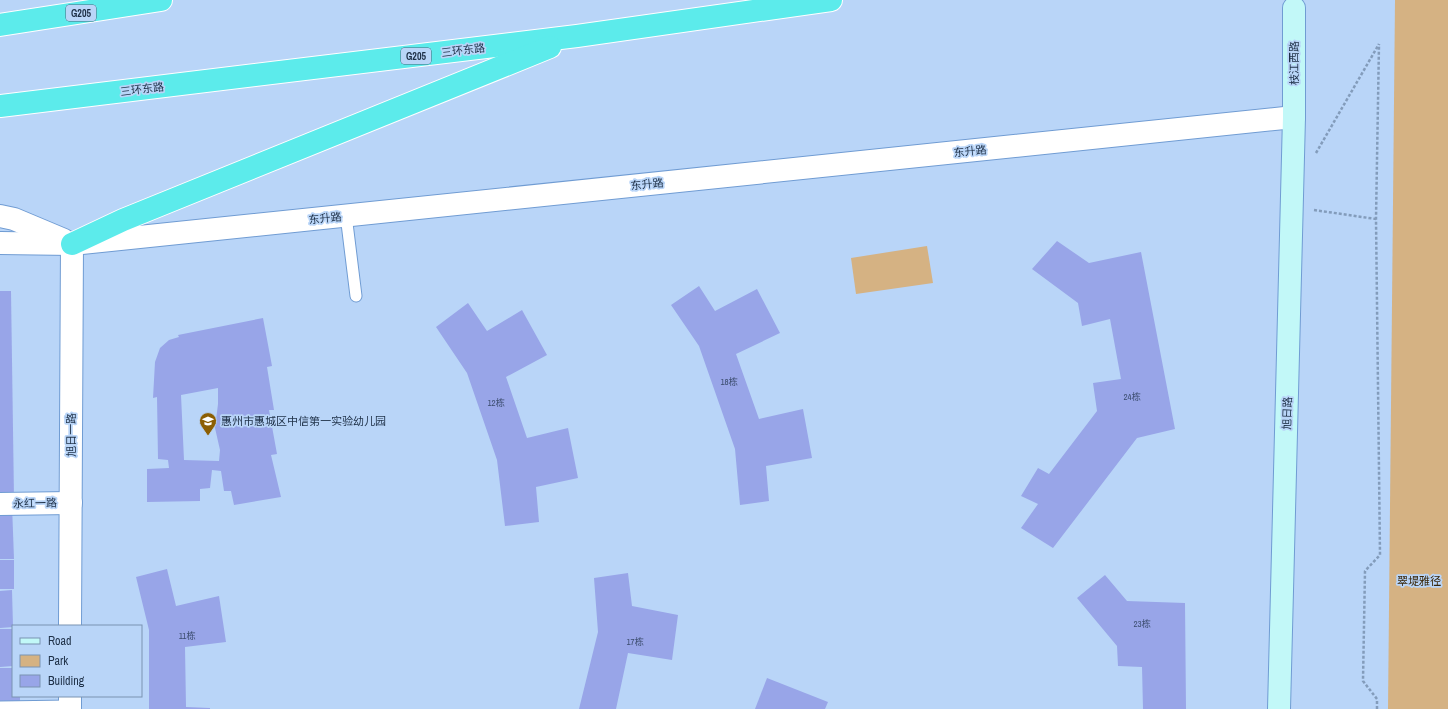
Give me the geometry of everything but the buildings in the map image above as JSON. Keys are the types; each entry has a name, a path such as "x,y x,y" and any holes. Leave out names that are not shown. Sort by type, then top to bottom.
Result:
{"highway":[{"name":"G205","path":"0,25 161,0"},
{"name":"三环东路","path":"0,106 577,36 830,0"},
{"path":"72,244 123,220 577,36"}],"main road":[{"name":"枝江西路","path":"1294,8 1294,117"},
{"name":"旭日路","path":"1279,709 1294,117"}],"street":[{"name":"东升路","path":"0,243 72,244 1294,117"},
{"path":"0,216 14,219 72,244"},
{"name":"旭日一路","path":"70,625 72,244"},
{"name":"永红一路","path":"0,504 71,503"}],"lane":[{"path":"346,215 356,296"},
{"path":"0,707 70,704"}],"path":[{"path":"1312,160 1379,44 1376,219 1380,554 1364,571 1363,681 1377,699 1377,709"},
{"path":"1292,207 1376,219"}],"green space":[{"name":"翠堤雅径","path":"1395,0 1448,0 1448,709 1388,709"},
{"path":"927,246 933,283 856,294 851,258"}],"place":[{"name":"惠州市惠城区中信第一实验幼儿园","path":"208,436"}]}
